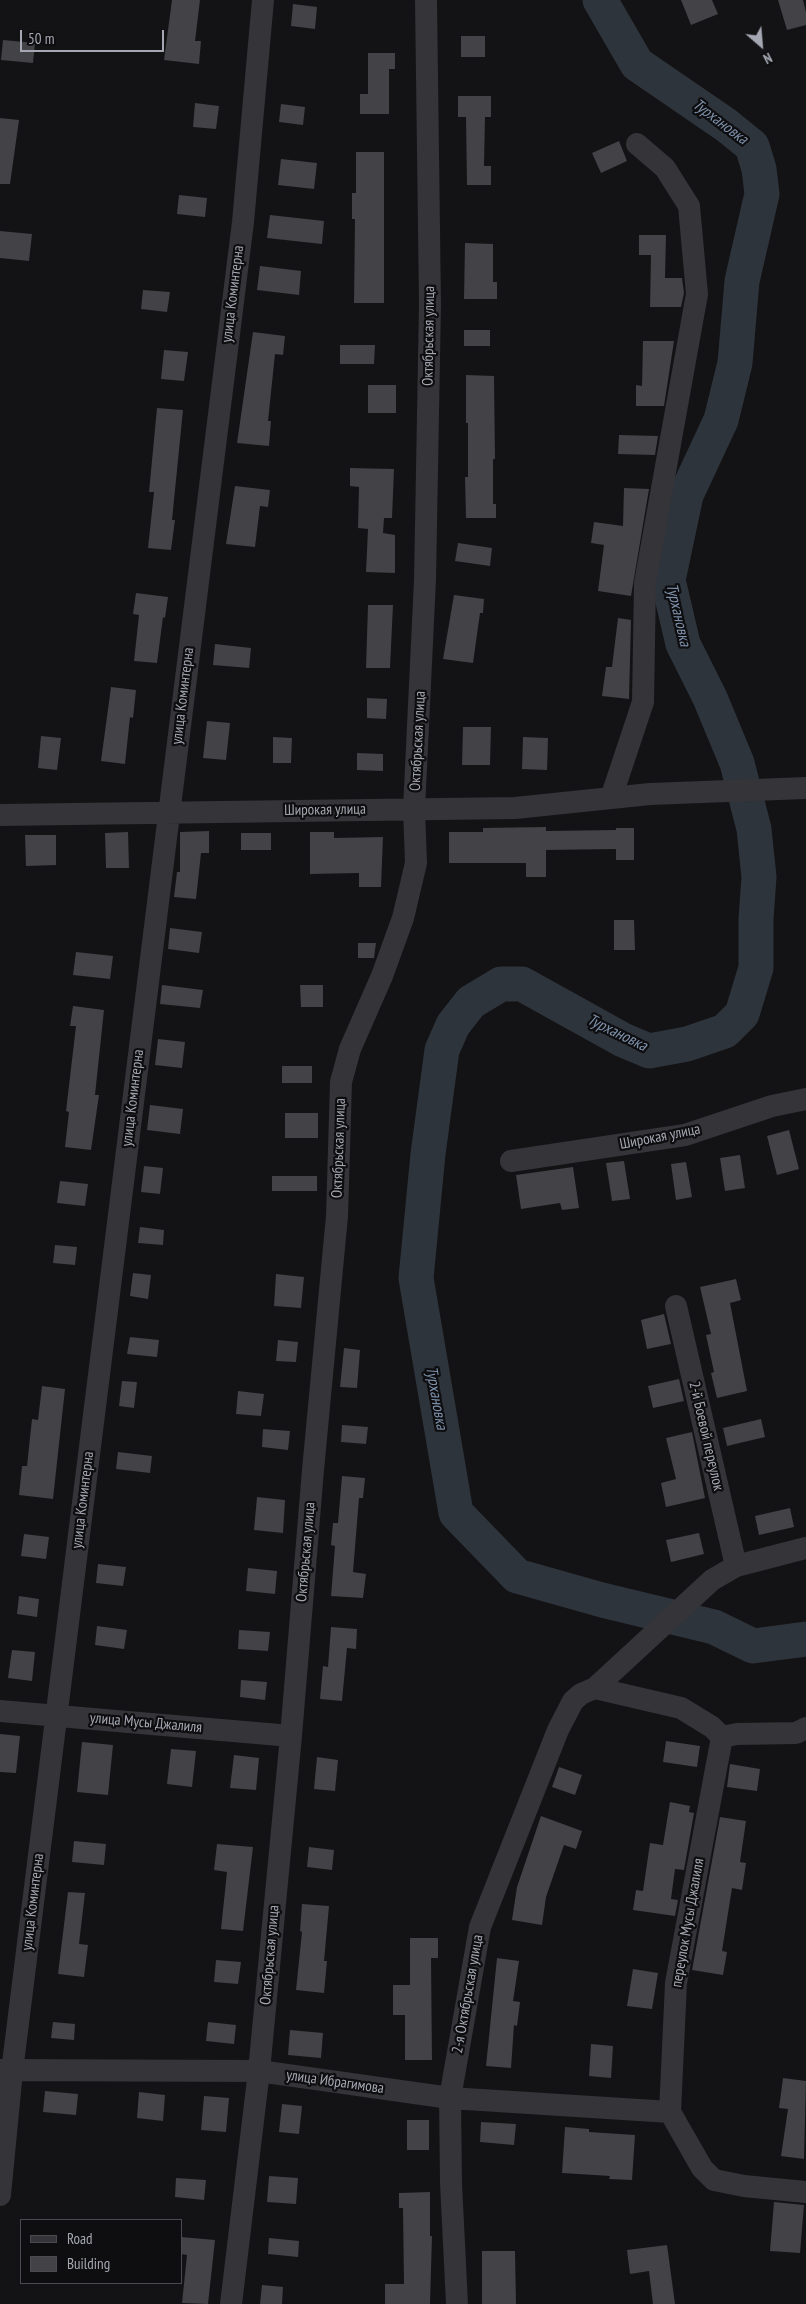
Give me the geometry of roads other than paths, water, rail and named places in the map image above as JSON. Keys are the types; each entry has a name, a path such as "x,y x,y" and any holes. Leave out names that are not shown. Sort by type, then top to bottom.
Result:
{"street":[{"name":"улица Коминтерна","path":"0,2196 6,2070 57,1715 241,232 263,0"},
{"name":"Октябрьская улица","path":"231,2304 259,2071 291,1736 313,1470 337,1216 341,1082 350,1049 382,976 403,918 416,863 414,809 425,580 430,304 426,0"},
{"path":"611,798 643,702 645,583 697,294 689,206 665,168 637,144"},
{"name":"Широкая улица","path":"0,815 169,811 515,808 650,794 806,788"},
{"name":"Широкая улица","path":"511,1161 684,1135 772,1106 806,1099"},
{"name":"2-й Боевой переулок","path":"676,1306 736,1566"},
{"path":"595,1688 712,1580 736,1566 806,1548"},
{"path":"595,1688 681,1708 712,1727 722,1737 737,1734 796,1733 806,1728"},
{"name":"2-я Октябрьская улица","path":"457,2304 450,2184 450,2098 480,1927 558,1730 574,1701 582,1694 595,1688"},
{"name":"улица Мусы Джалиля","path":"0,1711 291,1736"},
{"name":"переулок Мусы Джалиля","path":"670,2112 676,1983 722,1737"},
{"name":"улица Ибрагимова","path":"6,2070 259,2071 450,2098 670,2112"},
{"path":"670,2112 702,2168 714,2180 744,2186 806,2192"}],"waterway":[{"name":"Турхановка","path":"600,0 637,64 726,125 752,146 759,169 762,194 742,281 735,363 721,420 686,495 668,580 683,644 710,698 737,763 754,829 759,877 756,919 756,968 742,1014 725,1031 687,1044 649,1051 623,1040 522,984 501,984 471,1002 453,1025 442,1050 428,1154 416,1278 456,1513 517,1576 602,1600 714,1627 753,1646 806,1639"}]}
